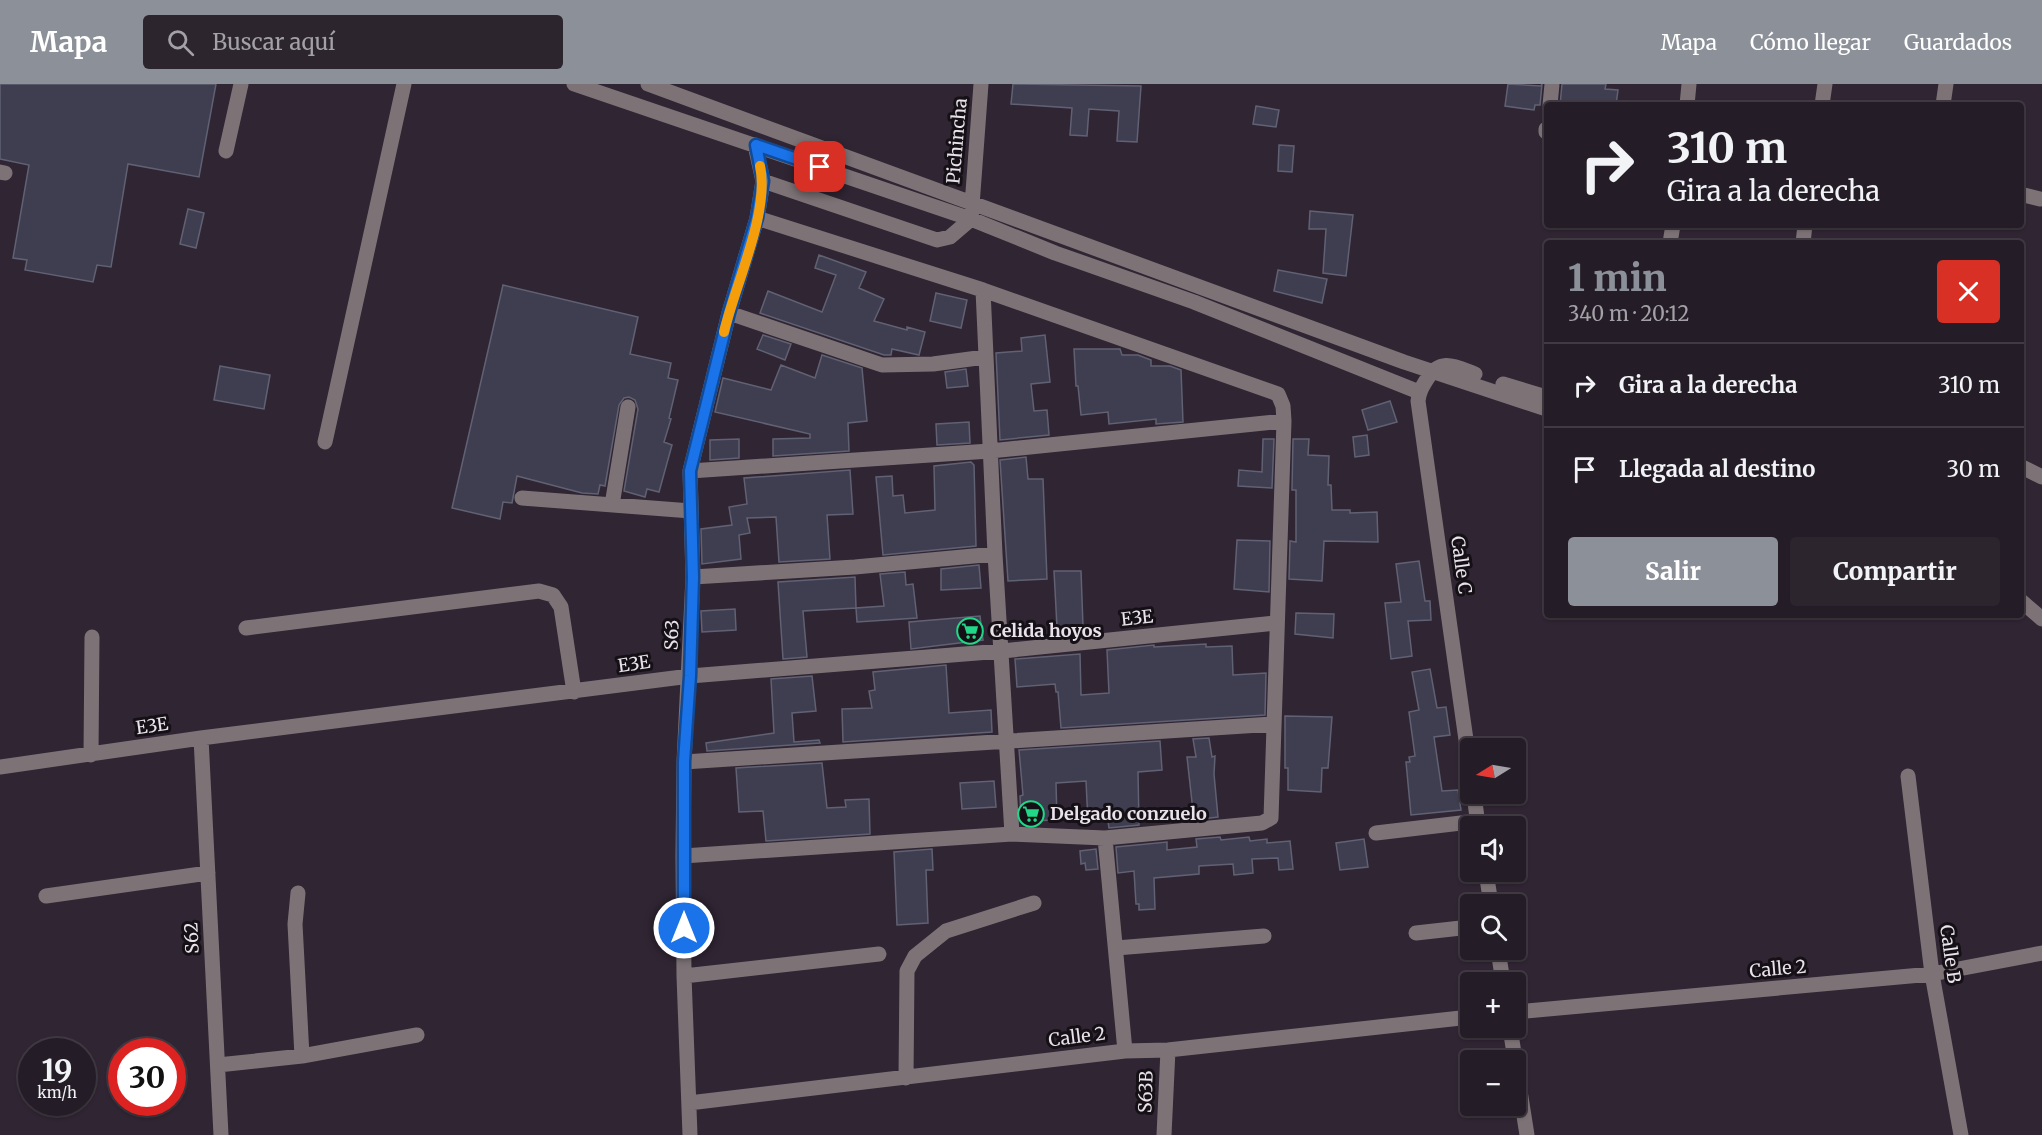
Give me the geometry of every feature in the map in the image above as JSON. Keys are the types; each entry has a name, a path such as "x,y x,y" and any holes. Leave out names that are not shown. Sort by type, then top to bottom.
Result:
{"street":[{"path":"226,151 240,84"},
{"path":"325,442 404,84"},
{"path":"574,84 971,219 1055,253 1194,302 1419,392 1432,370 1449,365 1544,396"},
{"path":"648,84 1432,370 1544,408"},
{"name":"Pichincha","path":"971,219 981,84"},
{"path":"1550,102 1552,84"},
{"path":"1687,102 1689,84"},
{"path":"1822,102 1825,84"},
{"path":"1943,102 1946,84"},
{"name":"S63","path":"690,1135 684,976 683,856 684,762 690,676 693,577 690,471 729,313 757,218 763,181 756,145"},
{"path":"763,181 937,240 950,237 971,219"},
{"path":"2024,195 2040,200"},
{"path":"683,856 1012,834 1105,838 1267,821 1271,818 1284,421 1283,406 1278,393 983,290 757,218"},
{"path":"983,290 995,554 1012,834"},
{"path":"729,313 882,365 933,364 985,357"},
{"name":"Calle C","path":"1419,392 1418,401 1466,738"},
{"path":"612,505 628,407"},
{"path":"690,471 990,451 1284,421"},
{"path":"2024,468 2042,477"},
{"path":"522,498 691,511"},
{"path":"693,577 855,567 995,554"},
{"path":"246,628 539,591 553,595 561,607 574,692"},
{"path":"2024,603 2042,619"},
{"name":"E3E","path":"0,767 201,738 690,676 1002,651 1276,623"},
{"path":"91,755 92,637"},
{"path":"684,762 1274,724"},
{"name":"S62","path":"201,738 221,1135"},
{"name":"Calle B","path":"1908,776 1932,974 1960,1135"},
{"path":"1376,832 1460,825"},
{"path":"1105,838 1125,1051"},
{"path":"46,896 208,873"},
{"path":"298,893 295,924 302,1056"},
{"path":"906,1078 907,971 915,956 946,931 1034,903"},
{"path":"1416,933 1460,928"},
{"path":"1116,948 1264,936"},
{"name":"Calle 2","path":"1526,1011 1932,974 2042,953"},
{"path":"684,976 879,954"},
{"name":"Calle 2","path":"689,1103 1125,1051 1168,1050 1460,1018"},
{"path":"218,1065 302,1056 417,1035"},
{"path":"1512,1038 1527,1135"},
{"name":"S63B","path":"1164,1135 1168,1050"}],"building":[{"path":"0,84 216,84 199,177 128,164 111,267 97,265 93,282 25,270 27,260 13,258 29,165 0,159"},
{"path":"1013,84 1141,86 1137,142 1117,141 1119,111 1089,109 1087,136 1070,135 1072,108 1011,104"},
{"path":"1508,84 1541,86 1542,84 1540,105 1535,105 1534,110 1505,106"},
{"path":"1562,84 1606,84 1605,89 1618,90 1616,102 1560,102"},
{"path":"1256,106 1279,110 1276,127 1253,124"},
{"path":"1279,145 1294,146 1292,172 1278,171"},
{"path":"188,209 204,213 196,248 180,244"},
{"path":"1310,211 1353,215 1346,276 1323,273 1326,229 1309,229"},
{"path":"819,255 866,272 859,288 884,299 874,321 907,330 907,327 925,332 919,355 892,349 891,355 884,355 760,313 768,291 822,312 836,275 815,268"},
{"path":"1278,270 1327,279 1322,303 1274,291"},
{"path":"503,285 638,317 630,354 671,363 668,378 678,380 664,442 672,445 659,492 647,489 645,497 624,491 638,409 635,400 629,397 624,398 619,405 605,486 600,485 598,494 582,493 517,476 512,503 503,502 500,519 452,508"},
{"path":"936,293 967,300 961,328 930,321"},
{"path":"763,335 791,344 785,360 757,349"},
{"path":"1045,335 1050,382 1031,384 1034,411 1047,410 1049,435 1000,440 996,353 1022,351 1021,338"},
{"path":"1074,349 1120,349 1122,355 1138,355 1151,360 1151,366 1170,366 1181,370 1183,422 1156,424 1156,419 1109,424 1108,412 1081,415 1078,386 1076,386"},
{"path":"822,355 862,368 867,421 848,423 849,451 773,456 773,439 810,438 810,434 715,412 723,378 771,390 781,365 815,378"},
{"path":"220,366 270,375 264,409 214,400"},
{"path":"966,369 968,386 947,388 945,372"},
{"path":"1390,401 1397,422 1368,430 1362,410"},
{"path":"969,422 970,443 937,445 936,424"},
{"path":"1367,435 1369,455 1355,457 1353,437"},
{"path":"739,439 739,458 710,460 710,440"},
{"path":"1263,439 1274,439 1272,488 1238,486 1239,470 1262,472"},
{"path":"1293,439 1309,439 1308,455 1329,456 1328,485 1331,485 1332,510 1350,510 1350,513 1377,512 1378,542 1324,541 1322,581 1289,579 1290,541 1296,542 1296,490 1292,490"},
{"path":"1026,457 1028,479 1043,479 1047,579 1008,581 1000,460"},
{"path":"971,462 974,465 976,546 883,555 876,477 892,476 893,496 903,495 905,513 935,510 934,466"},
{"path":"850,470 853,514 827,515 830,559 779,562 776,517 747,518 750,533 739,535 741,559 702,564 701,529 732,525 729,507 747,504 744,478"},
{"path":"1237,540 1270,541 1269,592 1234,589"},
{"path":"1419,561 1425,601 1430,601 1431,620 1408,621 1412,656 1391,659 1385,603 1401,602 1396,564"},
{"path":"979,565 981,588 941,590 941,569"},
{"path":"1054,571 1081,571 1083,626 1057,627"},
{"path":"905,572 906,585 913,584 917,618 857,622 856,608 884,606 880,574"},
{"path":"855,577 856,608 803,611 807,657 783,659 778,582"},
{"path":"735,609 736,630 702,632 701,611"},
{"path":"1296,613 1334,614 1333,638 1295,634"},
{"path":"980,616 983,640 911,649 909,622"},
{"path":"1206,644 1206,647 1232,646 1233,675 1266,673 1265,715 1061,728 1058,692 1056,692 1055,684 1017,687 1015,659 1080,654 1081,695 1109,693 1107,650 1154,645 1154,647"},
{"path":"946,665 949,713 991,710 992,732 843,742 842,709 872,708 869,691 875,690 873,672"},
{"path":"1430,669 1437,708 1446,707 1450,735 1434,737 1442,791 1458,790 1461,810 1411,815 1406,762 1410,762 1409,757 1415,756 1409,712 1419,710 1412,672"},
{"path":"812,676 816,711 792,713 794,742 819,740 820,743 707,751 706,743 774,733 771,679"},
{"path":"1285,716 1332,717 1328,768 1322,768 1321,792 1288,790 1288,768 1285,768"},
{"path":"1209,738 1212,757 1215,756 1214,774 1218,817 1194,820 1187,757 1196,757 1193,739"},
{"path":"1160,741 1162,770 1138,772 1139,825 1109,828 1108,821 1088,822 1086,781 1056,783 1057,820 1021,821 1020,796 1023,795 1019,750"},
{"path":"822,763 827,808 846,807 845,800 869,799 870,834 766,841 763,811 739,812 736,768"},
{"path":"994,781 996,807 962,809 960,783"},
{"path":"1220,837 1221,840 1249,837 1250,841 1267,839 1267,843 1290,841 1293,869 1279,870 1278,858 1252,859 1253,873 1234,875 1233,864 1199,866 1199,874 1154,878 1155,909 1139,910 1139,904 1136,904 1134,871 1118,873 1116,847 1167,842 1167,850 1197,847 1196,839"},
{"path":"1364,839 1368,867 1340,870 1336,843"},
{"path":"932,849 933,870 926,870 928,923 897,925 894,852"},
{"path":"1096,849 1098,869 1086,870 1085,863 1081,864 1080,851"}],"slow traffic":[{"path":"724,332 757,218 763,181 760,166"}],"place":[{"name":"Celida hoyos","path":"970,631"},
{"name":"Delgado conzuelo","path":"1031,814"}],"route":[{"path":"684,928 684,762 690,676 693,577 690,471 729,313 757,218 763,181 756,145 820,167"}]}
